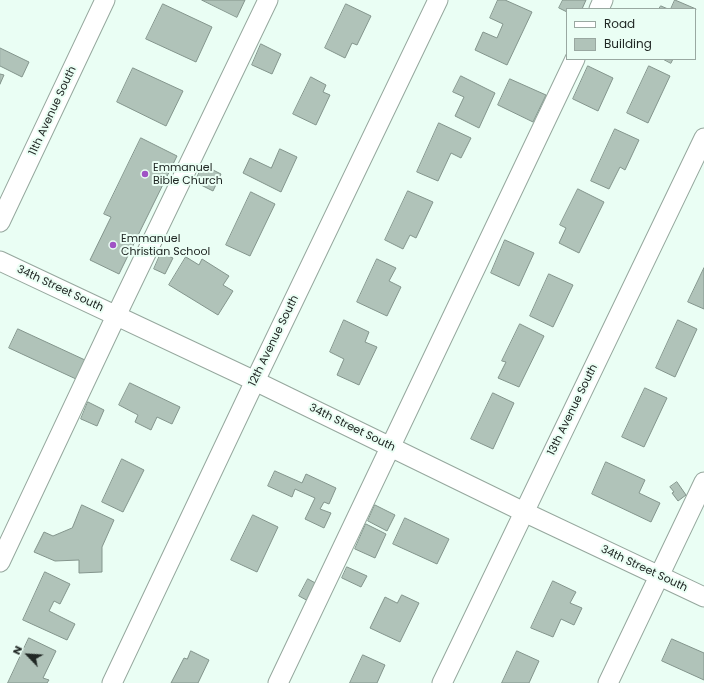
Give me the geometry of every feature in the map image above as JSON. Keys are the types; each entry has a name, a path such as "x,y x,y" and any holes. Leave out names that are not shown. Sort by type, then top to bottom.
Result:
{"street":[{"name":"11th Avenue South","path":"0,222 105,0"},
{"path":"0,562 268,0"},
{"name":"12th Avenue South","path":"112,683 254,381 438,0"},
{"path":"278,683 575,60"},
{"name":"13th Avenue South","path":"442,683 704,138"},
{"name":"34th Street South","path":"0,261 704,597"},
{"path":"608,683 704,482"}],"building":[{"path":"202,0 245,0 237,17"},
{"path":"498,0 505,0 532,12 507,65 475,50 483,32 497,38 503,24 490,18"},
{"path":"563,0 586,0 582,8 566,8 566,12 559,8"},
{"path":"675,0 694,8 671,8"},
{"path":"163,4 212,27 196,62 146,39"},
{"path":"346,4 371,16 357,45 352,43 345,58 325,48"},
{"path":"261,44 281,54 272,74 252,65"},
{"path":"0,48 29,62 22,77 0,66"},
{"path":"665,60 672,60 671,63"},
{"path":"588,66 613,78 598,111 573,99"},
{"path":"649,66 670,76 648,123 627,113"},
{"path":"133,68 183,91 166,126 117,102"},
{"path":"0,74 4,75 0,84"},
{"path":"461,76 495,93 479,128 455,116 464,97 453,92"},
{"path":"311,77 326,85 323,92 330,95 316,125 293,114"},
{"path":"510,79 546,95 533,122 498,105"},
{"path":"439,123 471,138 461,158 451,153 438,181 417,172"},
{"path":"615,129 639,140 625,170 620,167 609,189 591,181"},
{"path":"141,138 177,156 119,274 90,260 111,217 104,214"},
{"path":"280,149 297,157 281,192 243,173 250,158 271,168"},
{"path":"203,165 221,174 213,191 195,182"},
{"path":"578,189 604,202 579,253 559,243 566,228 560,225"},
{"path":"408,191 433,202 416,238 410,235 403,249 385,240"},
{"path":"251,192 275,204 250,256 226,245"},
{"path":"505,240 534,253 519,286 491,273"},
{"path":"161,253 173,258 165,274 154,269"},
{"path":"186,257 199,265 202,259 229,276 223,285 233,291 218,315 169,285"},
{"path":"377,259 396,268 389,281 401,287 387,316 357,302"},
{"path":"704,268 704,309 688,302"},
{"path":"549,274 573,285 553,327 530,316"},
{"path":"344,320 369,332 365,342 377,347 359,385 337,375 344,359 330,352"},
{"path":"678,320 697,329 675,377 656,368"},
{"path":"520,324 544,336 519,387 498,378 506,362 502,361"},
{"path":"18,329 85,360 76,379 9,348"},
{"path":"130,383 180,407 172,424 157,417 151,430 135,422 138,415 119,405"},
{"path":"645,388 667,398 644,447 622,437"},
{"path":"493,393 514,403 493,449 471,439"},
{"path":"88,402 104,410 97,426 81,419"},
{"path":"122,459 144,470 123,512 102,502"},
{"path":"606,462 645,480 639,493 660,503 651,522 592,494"},
{"path":"275,471 302,483 306,474 336,488 329,504 324,502 320,509 331,513 324,528 305,519 315,498 295,489 292,497 268,486"},
{"path":"677,482 686,495 678,501 672,493 674,492 670,487"},
{"path":"82,505 114,520 102,547 102,572 79,573 79,560 55,561 34,552 44,532 53,536 72,528"},
{"path":"375,505 395,515 387,531 368,521"},
{"path":"253,515 278,527 257,572 231,560"},
{"path":"405,518 449,539 437,564 393,544"},
{"path":"366,524 386,534 375,558 355,549"},
{"path":"347,567 367,576 361,587 342,578"},
{"path":"45,572 70,584 60,604 54,601 49,611 75,624 67,640 23,620"},
{"path":"308,579 319,585 310,602 299,596"},
{"path":"553,581 576,592 570,603 582,608 574,625 561,619 553,637 531,628"},
{"path":"402,595 419,603 400,642 370,628 385,597 397,603"},
{"path":"29,638 56,651 43,678 49,680 47,683 8,683"},
{"path":"672,639 704,653 704,680 662,661"},
{"path":"191,651 209,660 198,683 171,683 184,658 187,659"},
{"path":"517,651 539,661 529,683 502,683"},
{"path":"363,655 385,665 377,683 350,683"}],"place":[{"name":"Emmanuel Bible Church","path":"145,174"},
{"name":"Emmanuel Christian School","path":"113,245"}]}
